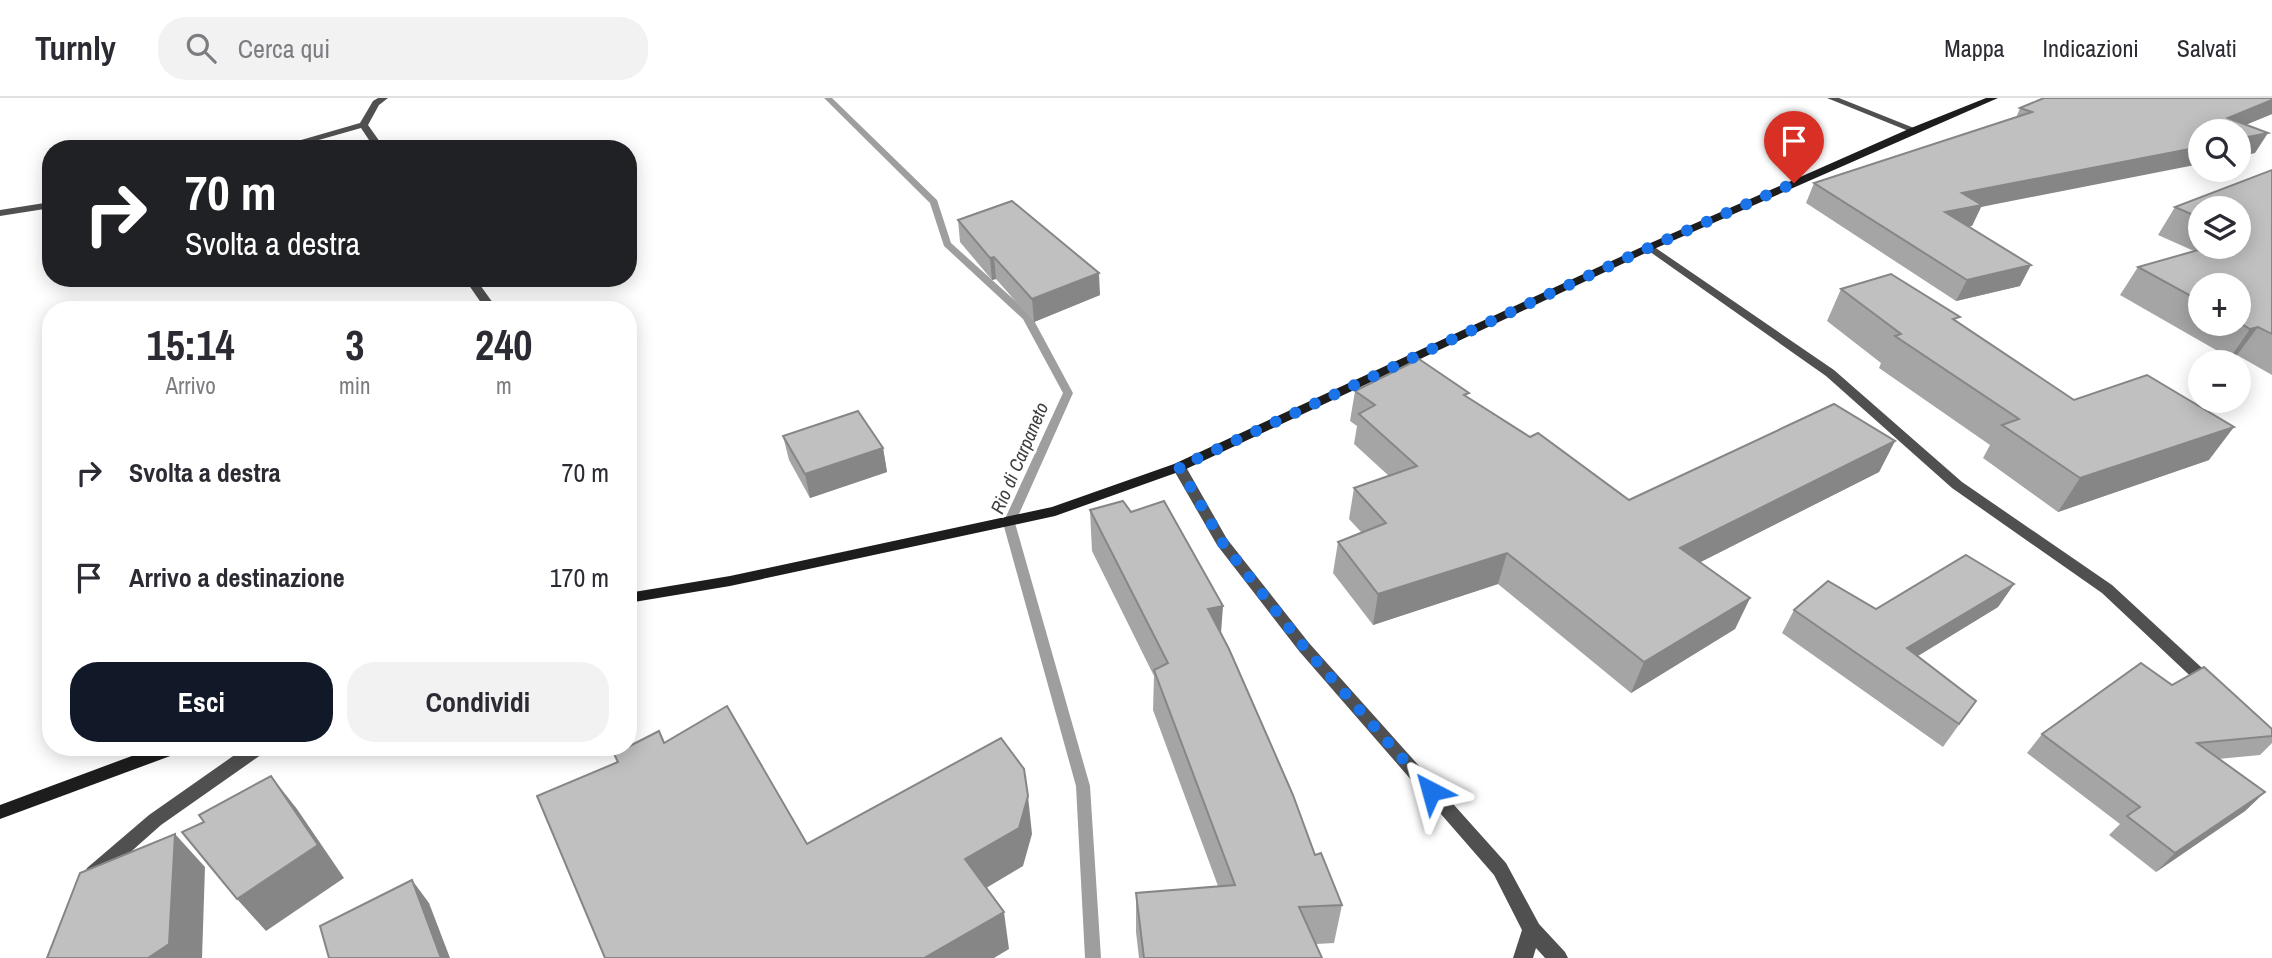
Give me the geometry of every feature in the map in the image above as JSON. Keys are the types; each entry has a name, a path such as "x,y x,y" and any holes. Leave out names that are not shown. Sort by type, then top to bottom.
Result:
{"main road":[{"path":"637,596 730,581 1055,511 1179,467 1650,247 1914,130 1994,98"},
{"path":"0,812 151,756"}],"street":[{"path":"308,140 363,125 376,103 384,98"},
{"path":"1831,98 1914,130"},
{"path":"363,125 374,140"},
{"path":"0,213 42,206"},
{"path":"1650,247 1830,373 1957,485 2106,589 2223,698"},
{"path":"1179,467 1222,542 1304,647 1500,869 1532,930 1558,958"},
{"path":"85,888 91,876 155,820 246,756"},
{"path":"1523,958 1532,930"}],"building":[{"path":"2044,98 2272,98 2228,118 2231,119 2188,119 2188,149 1962,193 1982,205 1945,212 2031,265 1967,280 1814,183 2032,112 2020,108"},
{"path":"2251,127 2268,133 2251,136"},
{"path":"2272,170 2272,334 2258,327 2251,329 2251,273 2188,273 2188,294 2138,267 2188,253 2188,259 2251,259 2251,196 2204,196 2241,182 2251,182 2251,178"},
{"path":"1012,201 1099,273 1032,299 994,257 990,258 958,220"},
{"path":"2188,202 2188,213 2175,207"},
{"path":"1891,274 1960,317 1953,319 2074,400 2147,375 2188,400 2188,413 2211,413 2234,427 2080,478 2002,425 2019,419 1895,336 1901,334 1841,289"},
{"path":"1419,359 1469,393 1464,395 1530,437 1538,433 1629,500 1834,404 1895,441 1680,548 1750,598 1644,662 1507,553 1378,594 1338,542 1386,523 1354,488 1417,466 1359,414 1375,405 1355,391"},
{"path":"858,411 883,448 805,474 783,436"},
{"path":"1123,501 1131,512 1164,501 1223,606 1208,609 1229,649 1293,795 1315,855 1321,853 1342,905 1299,907 1322,958 1144,958 1136,893 1235,885 1154,670 1168,663 1090,510"},
{"path":"1966,555 2014,584 1907,648 1976,701 1959,724 1794,610 1828,581 1876,609"},
{"path":"2141,663 2172,685 2204,667 2272,729 2272,736 2197,743 2265,792 2175,853 2127,816 2140,807 2042,734"},
{"path":"727,706 807,844 1001,738 1024,769 1028,796 1019,828 965,859 1004,912 924,958 605,958 537,796 618,762 615,756 637,756 637,742 659,731 664,743"},
{"path":"271,776 318,845 237,899 182,832 204,822 199,815"},
{"path":"175,834 169,944 148,958 47,958 80,873"},
{"path":"412,880 441,958 329,958 320,926"}],"waterway":[{"name":"Rio di Carpaneto","path":"828,98 934,202 947,244 1027,317 1068,393 1009,523 1083,786 1093,958"}],"route":[{"path":"1431,791 1304,647 1222,542 1179,467 1650,247 1794,183"}]}
